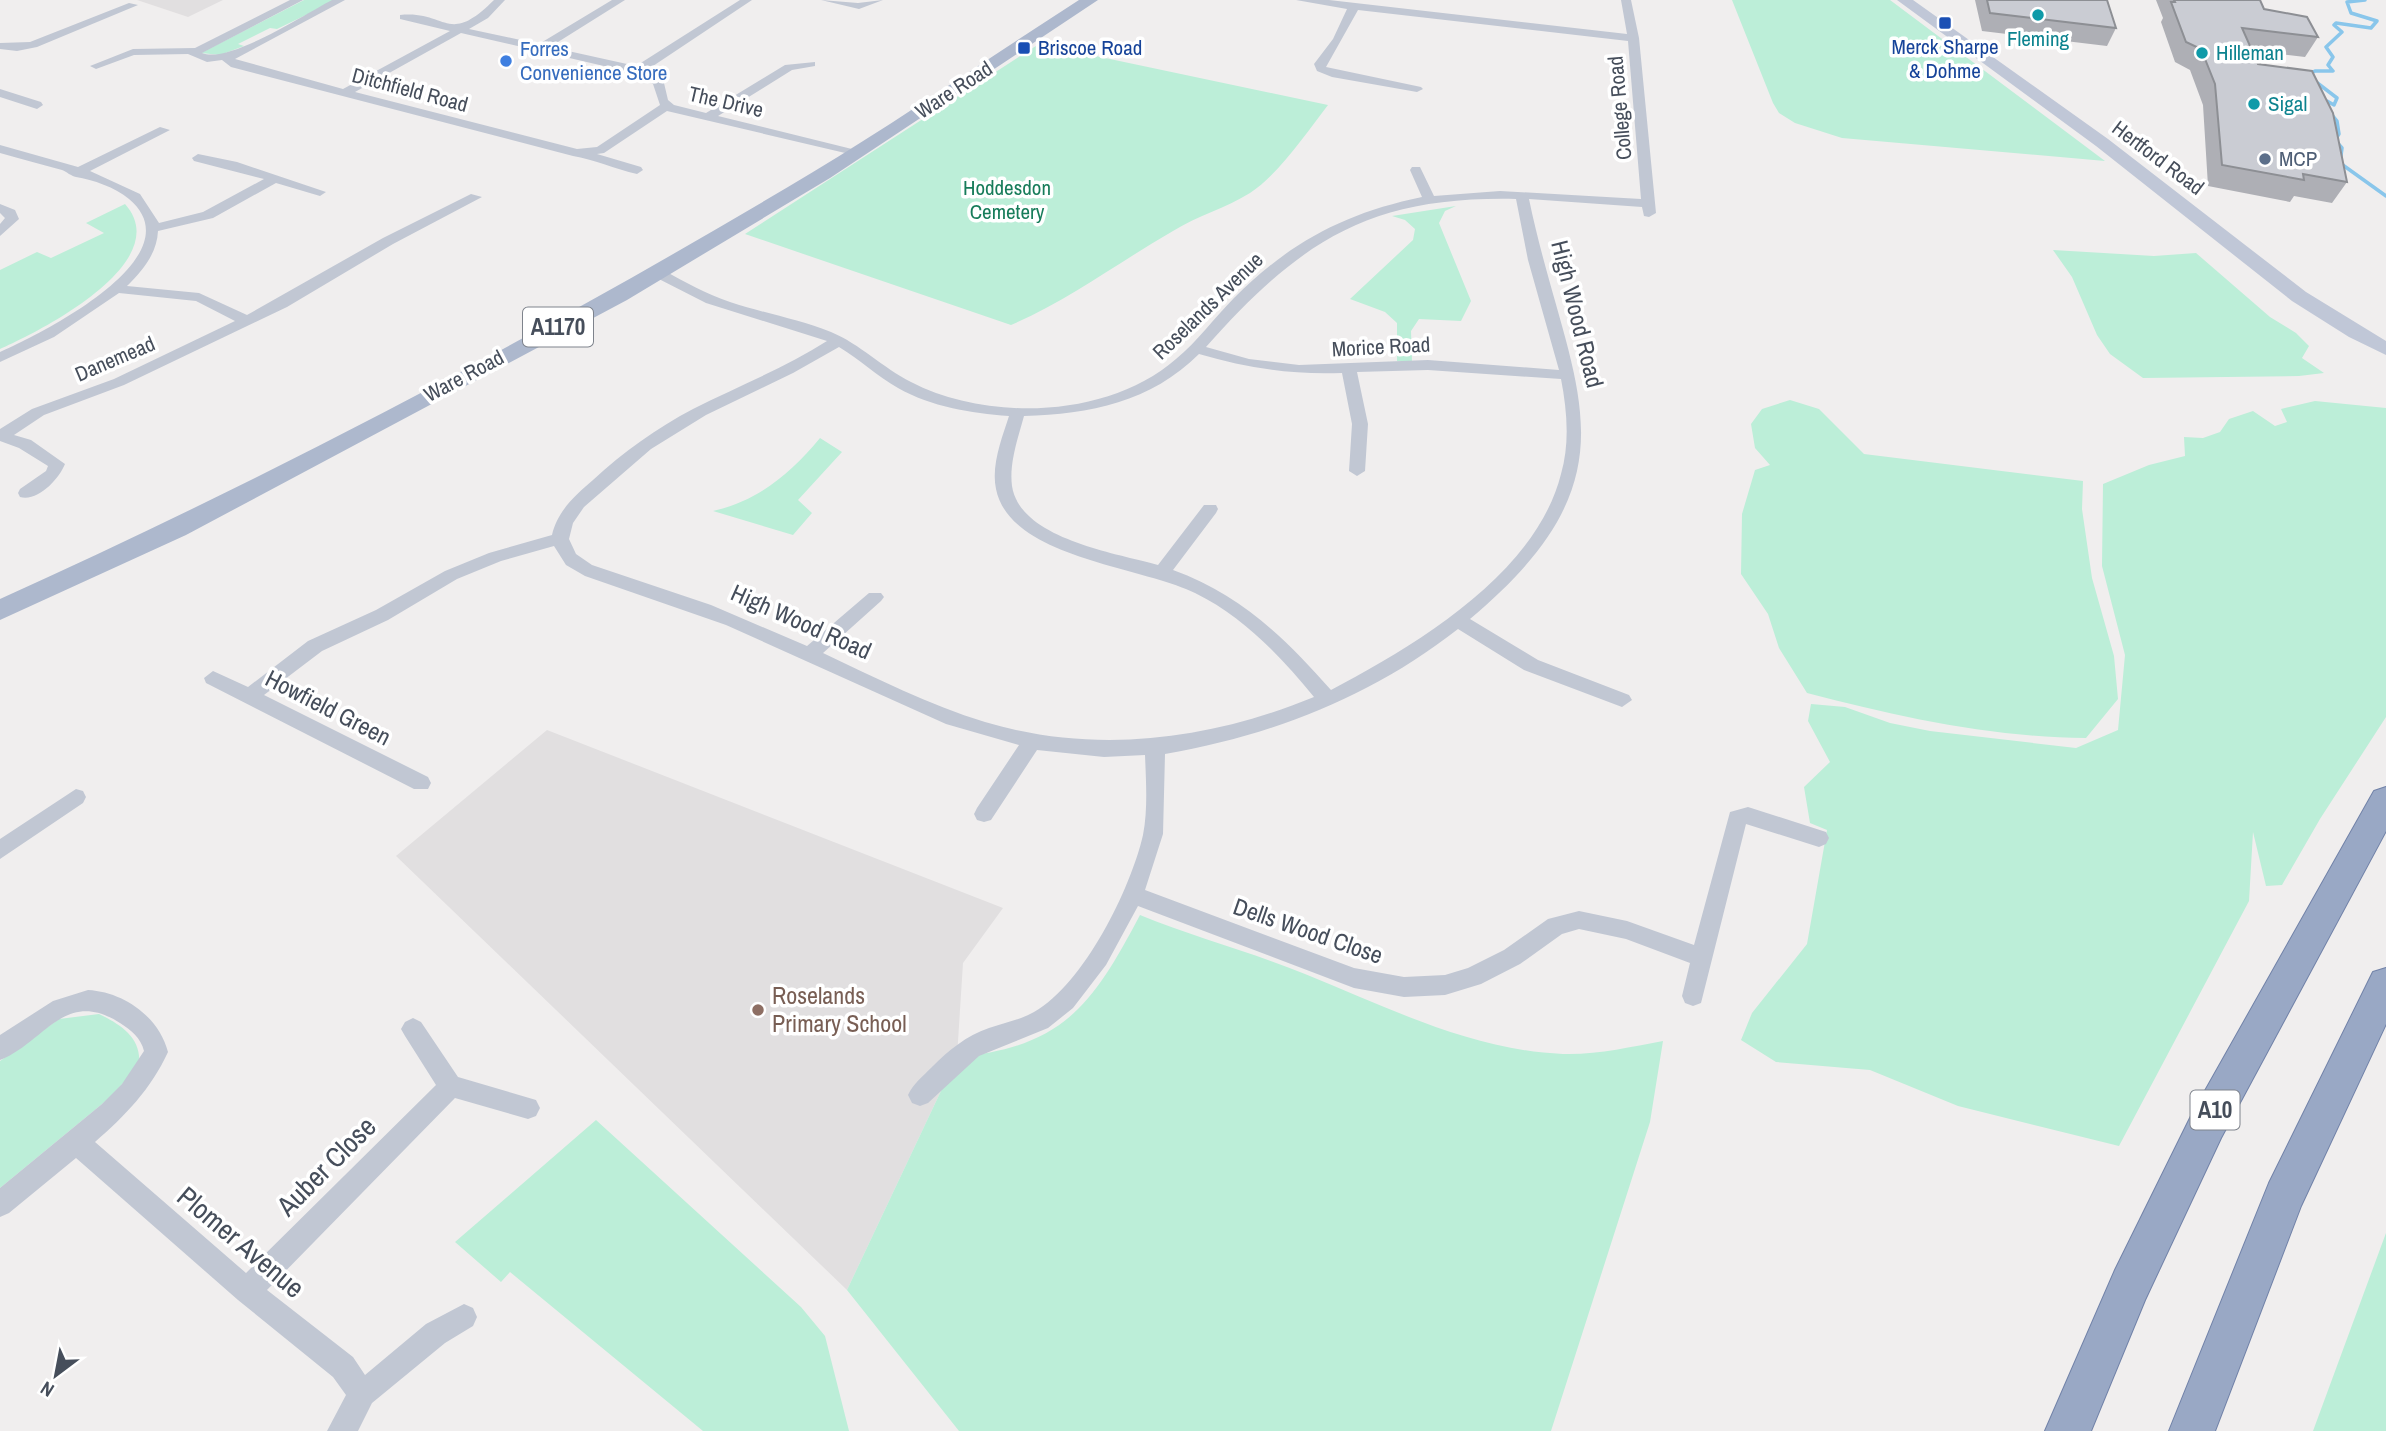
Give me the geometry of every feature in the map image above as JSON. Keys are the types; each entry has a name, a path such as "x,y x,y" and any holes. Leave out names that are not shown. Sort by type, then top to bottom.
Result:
{"highway":[{"name":"A10","path":"2068,1431 2130,1285 2207,1125 2386,800"},
{"path":"2192,1431 2284,1197 2386,984"}],"main road":[{"name":"Ware Road","path":"0,610 177,530 658,273 858,152 1090,0"},
{"name":"Hertford Road","path":"1904,0 2155,183 2284,289 2386,349"}],"street":[{"name":"Ditchfield Road","path":"96,66 133,52 194,51 298,0"},
{"name":"Ditchfield Road","path":"194,51 194,55 201,58 228,56 340,0"},
{"path":"345,93 489,13 500,0"},
{"path":"540,48 620,0"},
{"path":"638,70 747,0"},
{"path":"826,0 859,6 878,0"},
{"path":"1301,0 1633,38"},
{"name":"College Road","path":"1626,0 1633,38 1648,208"},
{"path":"0,46 17,48 33,45 133,5"},
{"path":"1354,6 1338,39 1320,64 1321,69 1336,75 1417,89"},
{"name":"The Drive","path":"404,18 638,70 660,83 666,106 858,152"},
{"name":"Ditchfield Road","path":"228,56 228,61 235,65 571,152 589,154 600,161 637,170"},
{"path":"707,117 788,62 811,64"},
{"path":"0,93 37,105"},
{"path":"0,106 17,99"},
{"path":"589,154 605,147 666,106"},
{"path":"76,173 164,130"},
{"path":"121,133 142,140"},
{"path":"0,149 131,194 148,211 152,229 144,254 116,289 69,324 0,358"},
{"path":"198,158 320,192"},
{"path":"1416,170 1430,201"},
{"path":"152,229 208,215 275,178"},
{"name":"Roselands Avenue","path":"658,273 710,300 839,340 859,350 914,390 969,405 1018,411 1061,410 1122,397 1165,377 1198,349 1251,289 1310,243 1367,214 1430,201 1522,196 1648,208"},
{"name":"High Wood Road","path":"560,539 570,559 590,571 729,618 941,714 1032,742 1098,751 1155,749 1212,738 1326,699 1398,661 1457,620 1523,557 1563,496 1574,443 1569,374 1556,321 1535,260 1522,196"},
{"name":"Danemead","path":"0,436 38,412 110,386 310,290 388,241 476,197"},
{"path":"0,208 10,213 12,219 0,232"},
{"path":"116,289 199,297 247,321"},
{"path":"250,696 325,640 382,615 451,575 495,557 560,539 568,517 576,505 633,453 684,421 801,364 839,340"},
{"name":"Morice Road","path":"1198,349 1273,367 1349,370 1438,365 1569,374"},
{"path":"1349,370 1360,424 1357,471"},
{"path":"1018,411 1003,480 1006,497 1017,513 1036,530 1064,544 1162,573 1207,591 1253,621 1278,643 1326,699"},
{"path":"0,436 33,448 57,464 53,474 26,493"},
{"path":"1162,573 1210,509"},
{"path":"810,654 875,597"},
{"path":"1457,620 1531,665 1622,700"},
{"name":"Howfield Green","path":"213,678 421,783"},
{"path":"984,814 1032,742"},
{"path":"920,1095 972,1047 1038,1022 1072,997 1098,960 1131,894 1153,832 1155,749"},
{"path":"0,850 76,797"},
{"path":"1693,996 1737,818 1748,815 1819,838"},
{"name":"Dells Wood Close","path":"1131,894 1354,978 1404,987 1445,985 1473,977 1512,957 1556,926 1579,920 1620,928 1702,958"},
{"path":"0,1049 72,1003 105,1001 149,1033 156,1052 141,1079 75,1141 0,1204"},
{"path":"413,1029 428,1047 442,1077 451,1086 528,1108"},
{"name":"Auber Close","path":"247,1291 451,1086"},
{"name":"Plomer Avenue","path":"75,1141 247,1291 343,1367 354,1380 360,1395"},
{"path":"341,1431 356,1410 360,1395 393,1371 431,1335 464,1317"}],"shaded area":[{"path":"137,0 223,0 188,17"},
{"name":"Roselands Primary School","path":"547,730 1003,908 963,963 957,1057 847,1290 396,856"}],"green space":[{"path":"304,0 337,0 277,29 270,28 238,44 244,46 220,55 201,53"},
{"path":"1732,0 1890,0 2105,161 1842,138 1795,123 1779,113 1773,103"},
{"name":"Hoddesdon Cemetery","path":"1039,44 1328,105 1282,164 1250,193 1182,226 1074,292 1011,325 745,234"},
{"path":"125,204 136,226 133,249 119,271 97,292 70,311 0,349 0,270 37,252 51,258 104,233 86,223"},
{"path":"1456,206 1445,211 1439,223 1471,301 1461,321 1419,319 1411,331 1412,361 1397,361 1397,323 1385,312 1350,299 1413,240 1415,229 1405,220 1392,216"},
{"path":"2053,250 2154,256 2196,253 2270,317 2296,333 2309,346 2302,358 2324,373 2299,376 2143,378 2110,354 2097,335 2072,277"},
{"path":"1790,400 1819,409 1864,454 2083,481 2082,509 2092,578 2114,656 2118,699 2086,738 1980,730 1876,710 1807,693 1779,648 1768,614 1741,574 1742,514 1755,470 1770,465 1755,448 1751,424 1762,409"},
{"path":"2315,401 2386,408 2386,717 2320,819 2282,885 2266,886 2253,832 2249,901 2119,1146 1958,1106 1870,1070 1776,1062 1741,1040 1752,1013 1807,944 1827,830 1810,823 1804,787 1830,762 1808,721 1811,704 1845,707 1890,723 1930,731 2076,748 2118,730 2125,655 2102,566 2103,484 2149,465 2185,456 2184,437 2203,438 2220,432 2229,419 2253,411 2275,426 2287,422 2281,409"},
{"path":"820,438 842,452 798,500 812,513 793,535 713,511 759,493 785,474"},
{"path":"1140,915 1285,966 1431,1025 1496,1045 1529,1051 1576,1054 1663,1041 1650,1122 1551,1431 959,1431 847,1290 957,1057 994,1052 1024,1043 1050,1031 1071,1016 1107,973"},
{"path":"99,1014 122,1027 133,1039 139,1055 139,1064 113,1095 0,1188 0,1061 59,1019"},
{"path":"596,1120 801,1307 825,1336 849,1431 703,1431 510,1272 501,1282 455,1242"},
{"path":"2386,1233 2386,1431 2313,1431"}],"building":[{"path":"1987,0 2107,0 2116,28 1990,13"},
{"path":"2174,0 2260,0 2264,9 2307,17 2318,37 2242,28 2258,64 2312,71 2333,113 2347,182 2303,174 2304,180 2222,165 2215,84 2201,49 2186,42 2171,2 2175,2"}],"waterway":[{"path":"2365,0 2347,2 2351,13 2377,21 2371,28 2336,23 2334,25 2342,32 2326,47 2333,57 2328,65 2333,71 2315,71 2307,75 2337,98 2334,105 2327,101 2324,105 2337,121 2339,134 2335,140 2342,148 2340,163 2386,196"}],"place":[{"name":"Fleming","path":"2038,15"},
{"name":"Merck Sharpe & Dohme","path":"1945,23"},
{"name":"Briscoe Road","path":"1024,48"},
{"name":"Hilleman","path":"2202,53"},
{"name":"Forres Convenience Store","path":"506,61"},
{"name":"Sigal","path":"2254,104"},
{"name":"MCP","path":"2265,159"},
{"name":"Roselands Primary School","path":"758,1010"}]}
